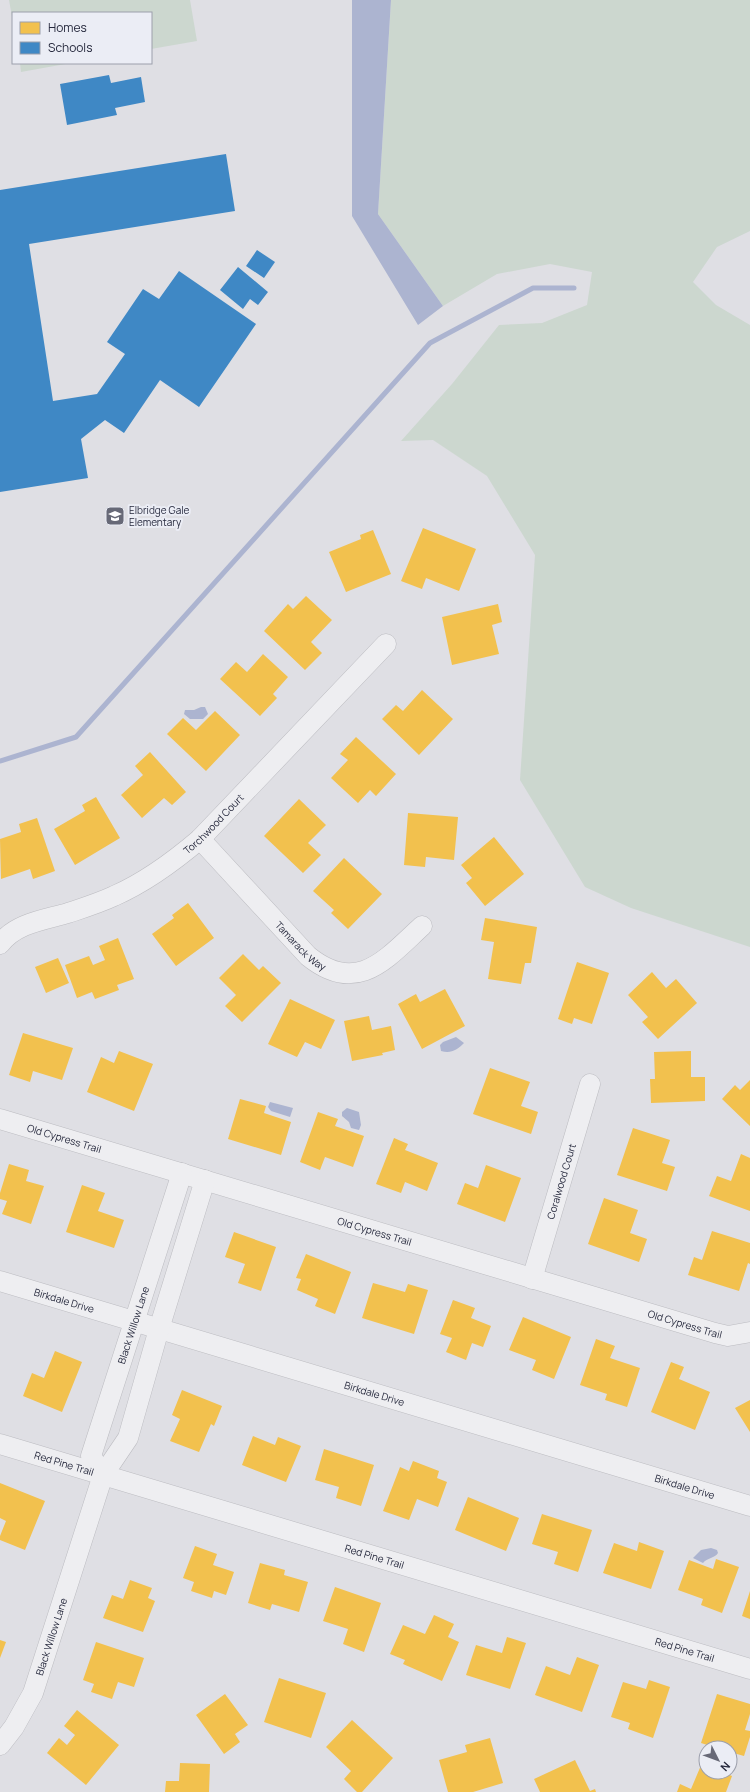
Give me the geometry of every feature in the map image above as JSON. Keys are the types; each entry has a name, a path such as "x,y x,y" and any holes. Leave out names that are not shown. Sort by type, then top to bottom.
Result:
{"street":[{"name":"Torchwood Court","path":"0,944 4,938 15,930 113,897 148,878 171,863 200,839 386,644"},
{"name":"Tamarack Way","path":"200,839 308,956 318,964 330,970 343,973 356,973 369,970 381,964 422,926"},
{"name":"Coralwood Court","path":"532,1279 590,1084"},
{"name":"Old Cypress Trail","path":"0,1119 715,1333 728,1336 750,1332"},
{"name":"Black Willow Lane","path":"103,1475 91,1456 182,1173"},
{"name":"Black Willow Lane","path":"0,1745 14,1727 33,1693 103,1475 128,1438 159,1329 205,1180"},
{"name":"Birkdale Drive","path":"0,1281 750,1506"},
{"name":"Red Pine Trail","path":"0,1444 750,1669"}],"shaded area":[{"path":"9,0 190,0 197,41 152,49 152,12 12,12 12,16"},
{"path":"391,0 750,0 750,231 717,247 693,282 716,305 750,325 750,947 631,908 585,887 520,780 535,555 487,476 433,440 401,441 452,384 499,325 542,323 587,305 592,272 550,264 497,274 443,306 378,214"},
{"path":"20,64 65,64 21,72"}],"water":[{"path":"352,0 391,0 378,214 443,306 418,325 352,216"},
{"path":"205,707 208,714 203,719 190,719 184,714 185,710 194,710"},
{"path":"456,1037 464,1043 459,1048 448,1052 441,1051 440,1045 443,1042"},
{"path":"270,1102 293,1108 290,1117 271,1111 268,1107"},
{"path":"347,1108 359,1112 361,1125 359,1130 351,1128 349,1122 342,1116 342,1112"},
{"path":"711,1548 717,1550 718,1553 703,1563 693,1558 701,1550"}],"building: Homes":[{"path":"423,528 476,549 459,591 426,578 422,589 401,581"},
{"path":"373,530 391,574 346,592 329,552 361,539 360,535"},
{"path":"306,596 332,620 311,642 322,653 305,670 264,631 288,604 293,609"},
{"path":"498,604 502,622 492,625 499,654 452,665 442,617"},
{"path":"263,654 288,677 273,694 277,698 260,716 220,679 236,662 247,672"},
{"path":"422,690 453,719 419,755 382,719 396,705 403,711"},
{"path":"215,711 240,735 206,771 167,734 183,718 196,730"},
{"path":"356,737 396,774 376,796 370,790 358,803 331,778 348,760 340,754"},
{"path":"150,752 186,792 172,805 164,798 142,818 121,795 143,775 135,766"},
{"path":"96,797 120,838 75,865 54,829 85,811 82,805"},
{"path":"299,799 326,825 308,843 321,855 303,873 264,836"},
{"path":"408,813 458,817 454,860 426,857 425,867 404,865"},
{"path":"37,818 55,871 33,879 30,869 1,879 0,839 21,832 19,824"},
{"path":"494,837 524,874 485,906 466,883 472,878 461,865"},
{"path":"344,858 382,894 348,929 331,913 334,910 313,891"},
{"path":"188,903 214,938 176,966 152,934 174,918 172,915"},
{"path":"485,918 537,927 531,963 525,963 521,984 488,979 494,942 481,940"},
{"path":"118,938 134,979 117,985 119,990 95,999 92,992 77,998 65,965 89,956 93,965 105,960 99,946"},
{"path":"243,954 259,970 263,966 281,983 242,1022 225,1006 236,995 219,978"},
{"path":"58,958 69,983 46,993 35,967"},
{"path":"577,962 609,973 592,1024 574,1018 572,1024 558,1019"},
{"path":"652,972 666,988 676,979 697,1003 658,1039 642,1022 648,1017 628,995"},
{"path":"445,989 465,1026 422,1049 398,1004 416,994 420,1002"},
{"path":"290,999 335,1020 321,1049 305,1042 297,1057 268,1044"},
{"path":"369,1016 372,1030 391,1026 395,1050 382,1053 383,1055 352,1061 344,1021"},
{"path":"23,1033 73,1048 62,1080 33,1071 30,1082 9,1075"},
{"path":"119,1051 153,1064 134,1111 87,1092 101,1057 114,1063"},
{"path":"691,1051 691,1077 705,1077 705,1101 651,1103 650,1079 655,1079 654,1052"},
{"path":"490,1068 530,1082 521,1106 538,1112 531,1134 473,1114"},
{"path":"750,1080 750,1126 722,1099 735,1085 740,1090"},
{"path":"240,1099 266,1106 264,1113 291,1122 281,1155 228,1139"},
{"path":"318,1112 338,1119 335,1126 364,1136 353,1167 325,1157 320,1170 300,1162"},
{"path":"633,1128 670,1140 662,1163 675,1167 667,1191 617,1175"},
{"path":"394,1138 408,1144 405,1150 438,1163 427,1191 405,1182 401,1193 376,1184"},
{"path":"741,1154 750,1158 750,1211 709,1196 717,1176 731,1181"},
{"path":"9,1164 29,1170 26,1181 44,1186 31,1224 2,1214 7,1201 0,1199 0,1193"},
{"path":"486,1165 521,1178 505,1222 457,1204 465,1183 478,1188"},
{"path":"82,1185 105,1193 98,1211 124,1220 114,1248 66,1232"},
{"path":"604,1198 638,1210 630,1233 647,1239 639,1262 588,1244"},
{"path":"712,1231 750,1243 750,1264 748,1263 739,1291 688,1275 694,1257 702,1260"},
{"path":"234,1232 276,1247 261,1291 238,1283 245,1264 225,1257"},
{"path":"306,1254 351,1272 335,1314 315,1306 318,1299 297,1290 301,1279 296,1278"},
{"path":"373,1283 405,1292 408,1284 428,1290 414,1334 362,1318"},
{"path":"453,1300 475,1308 471,1318 491,1326 483,1347 472,1343 466,1360 446,1352 452,1338 440,1334"},
{"path":"523,1317 571,1337 554,1379 532,1370 536,1360 509,1350"},
{"path":"596,1339 615,1346 610,1358 640,1368 627,1407 605,1400 607,1394 580,1385"},
{"path":"55,1351 82,1362 62,1412 23,1396 32,1373 44,1378"},
{"path":"671,1362 684,1367 679,1379 710,1392 695,1430 651,1412"},
{"path":"182,1390 222,1406 214,1426 211,1424 199,1452 170,1441 180,1419 172,1415"},
{"path":"750,1400 750,1432 735,1408"},
{"path":"253,1436 275,1445 278,1437 301,1446 286,1482 242,1465"},
{"path":"324,1449 374,1465 361,1506 336,1498 339,1487 315,1480"},
{"path":"413,1461 439,1471 437,1478 447,1482 438,1507 417,1499 409,1520 383,1511 400,1467 409,1471"},
{"path":"0,1483 45,1501 25,1550 0,1540 0,1536 6,1521 0,1518"},
{"path":"468,1497 519,1518 506,1551 455,1530"},
{"path":"542,1514 592,1530 578,1572 554,1564 558,1552 532,1544"},
{"path":"639,1542 664,1551 651,1589 603,1573 614,1543 637,1551"},
{"path":"195,1546 217,1554 213,1565 234,1572 226,1595 214,1591 212,1598 191,1591 194,1582 183,1578"},
{"path":"716,1559 739,1567 722,1613 701,1605 703,1599 678,1590 689,1560 713,1569"},
{"path":"260,1563 285,1570 284,1575 308,1582 299,1612 272,1604 270,1610 248,1603"},
{"path":"130,1580 152,1588 148,1598 155,1601 143,1632 103,1618 112,1595 123,1599"},
{"path":"335,1587 381,1603 364,1652 343,1644 348,1629 323,1621"},
{"path":"750,1591 750,1619 742,1616"},
{"path":"434,1615 454,1624 448,1637 459,1642 442,1681 403,1664 405,1660 390,1654 403,1625 425,1634"},
{"path":"507,1637 526,1643 510,1689 466,1675 476,1645 502,1653"},
{"path":"0,1640 6,1642 0,1658"},
{"path":"96,1642 144,1658 134,1687 118,1682 112,1699 91,1692 94,1684 83,1680"},
{"path":"577,1657 599,1665 582,1712 535,1695 546,1666 570,1675"},
{"path":"279,1678 326,1693 311,1738 264,1722"},
{"path":"649,1680 670,1687 653,1738 628,1729 630,1723 611,1717 623,1682 646,1689"},
{"path":"225,1694 248,1725 235,1734 240,1742 224,1754 196,1715"},
{"path":"717,1694 750,1704 750,1714 745,1730 750,1731 750,1737 744,1756 738,1754 738,1740 702,1740"},
{"path":"77,1710 119,1745 86,1785 47,1753 59,1738 67,1745 75,1735 64,1726"},
{"path":"352,1720 393,1758 362,1792 357,1792 344,1779 351,1771 326,1747"},
{"path":"490,1738 503,1783 473,1792 448,1792 439,1760 467,1752 465,1745"},
{"path":"575,1760 590,1791 595,1789 596,1792 540,1792 534,1779"},
{"path":"180,1763 210,1764 209,1792 165,1792 166,1781 179,1781"},
{"path":"698,1772 698,1780 730,1780 726,1792 677,1792 680,1784 691,1789"}],"building: Schools":[{"path":"109,75 111,83 141,77 145,102 115,108 117,115 67,125 60,84"},
{"path":"226,154 235,211 29,244 53,401 97,394 125,354 107,342 143,289 159,299 179,271 256,324 199,407 160,380 124,433 105,420 81,439 88,478 0,492 0,190"},
{"path":"257,250 275,262 264,278 246,266"},
{"path":"238,267 268,292 258,305 250,299 243,309 220,290"}],"waterway":[{"path":"0,761 76,737 430,343 533,288 574,288"}],"place":[{"name":"Elbridge Gale Elementary","path":"115,516"}]}
